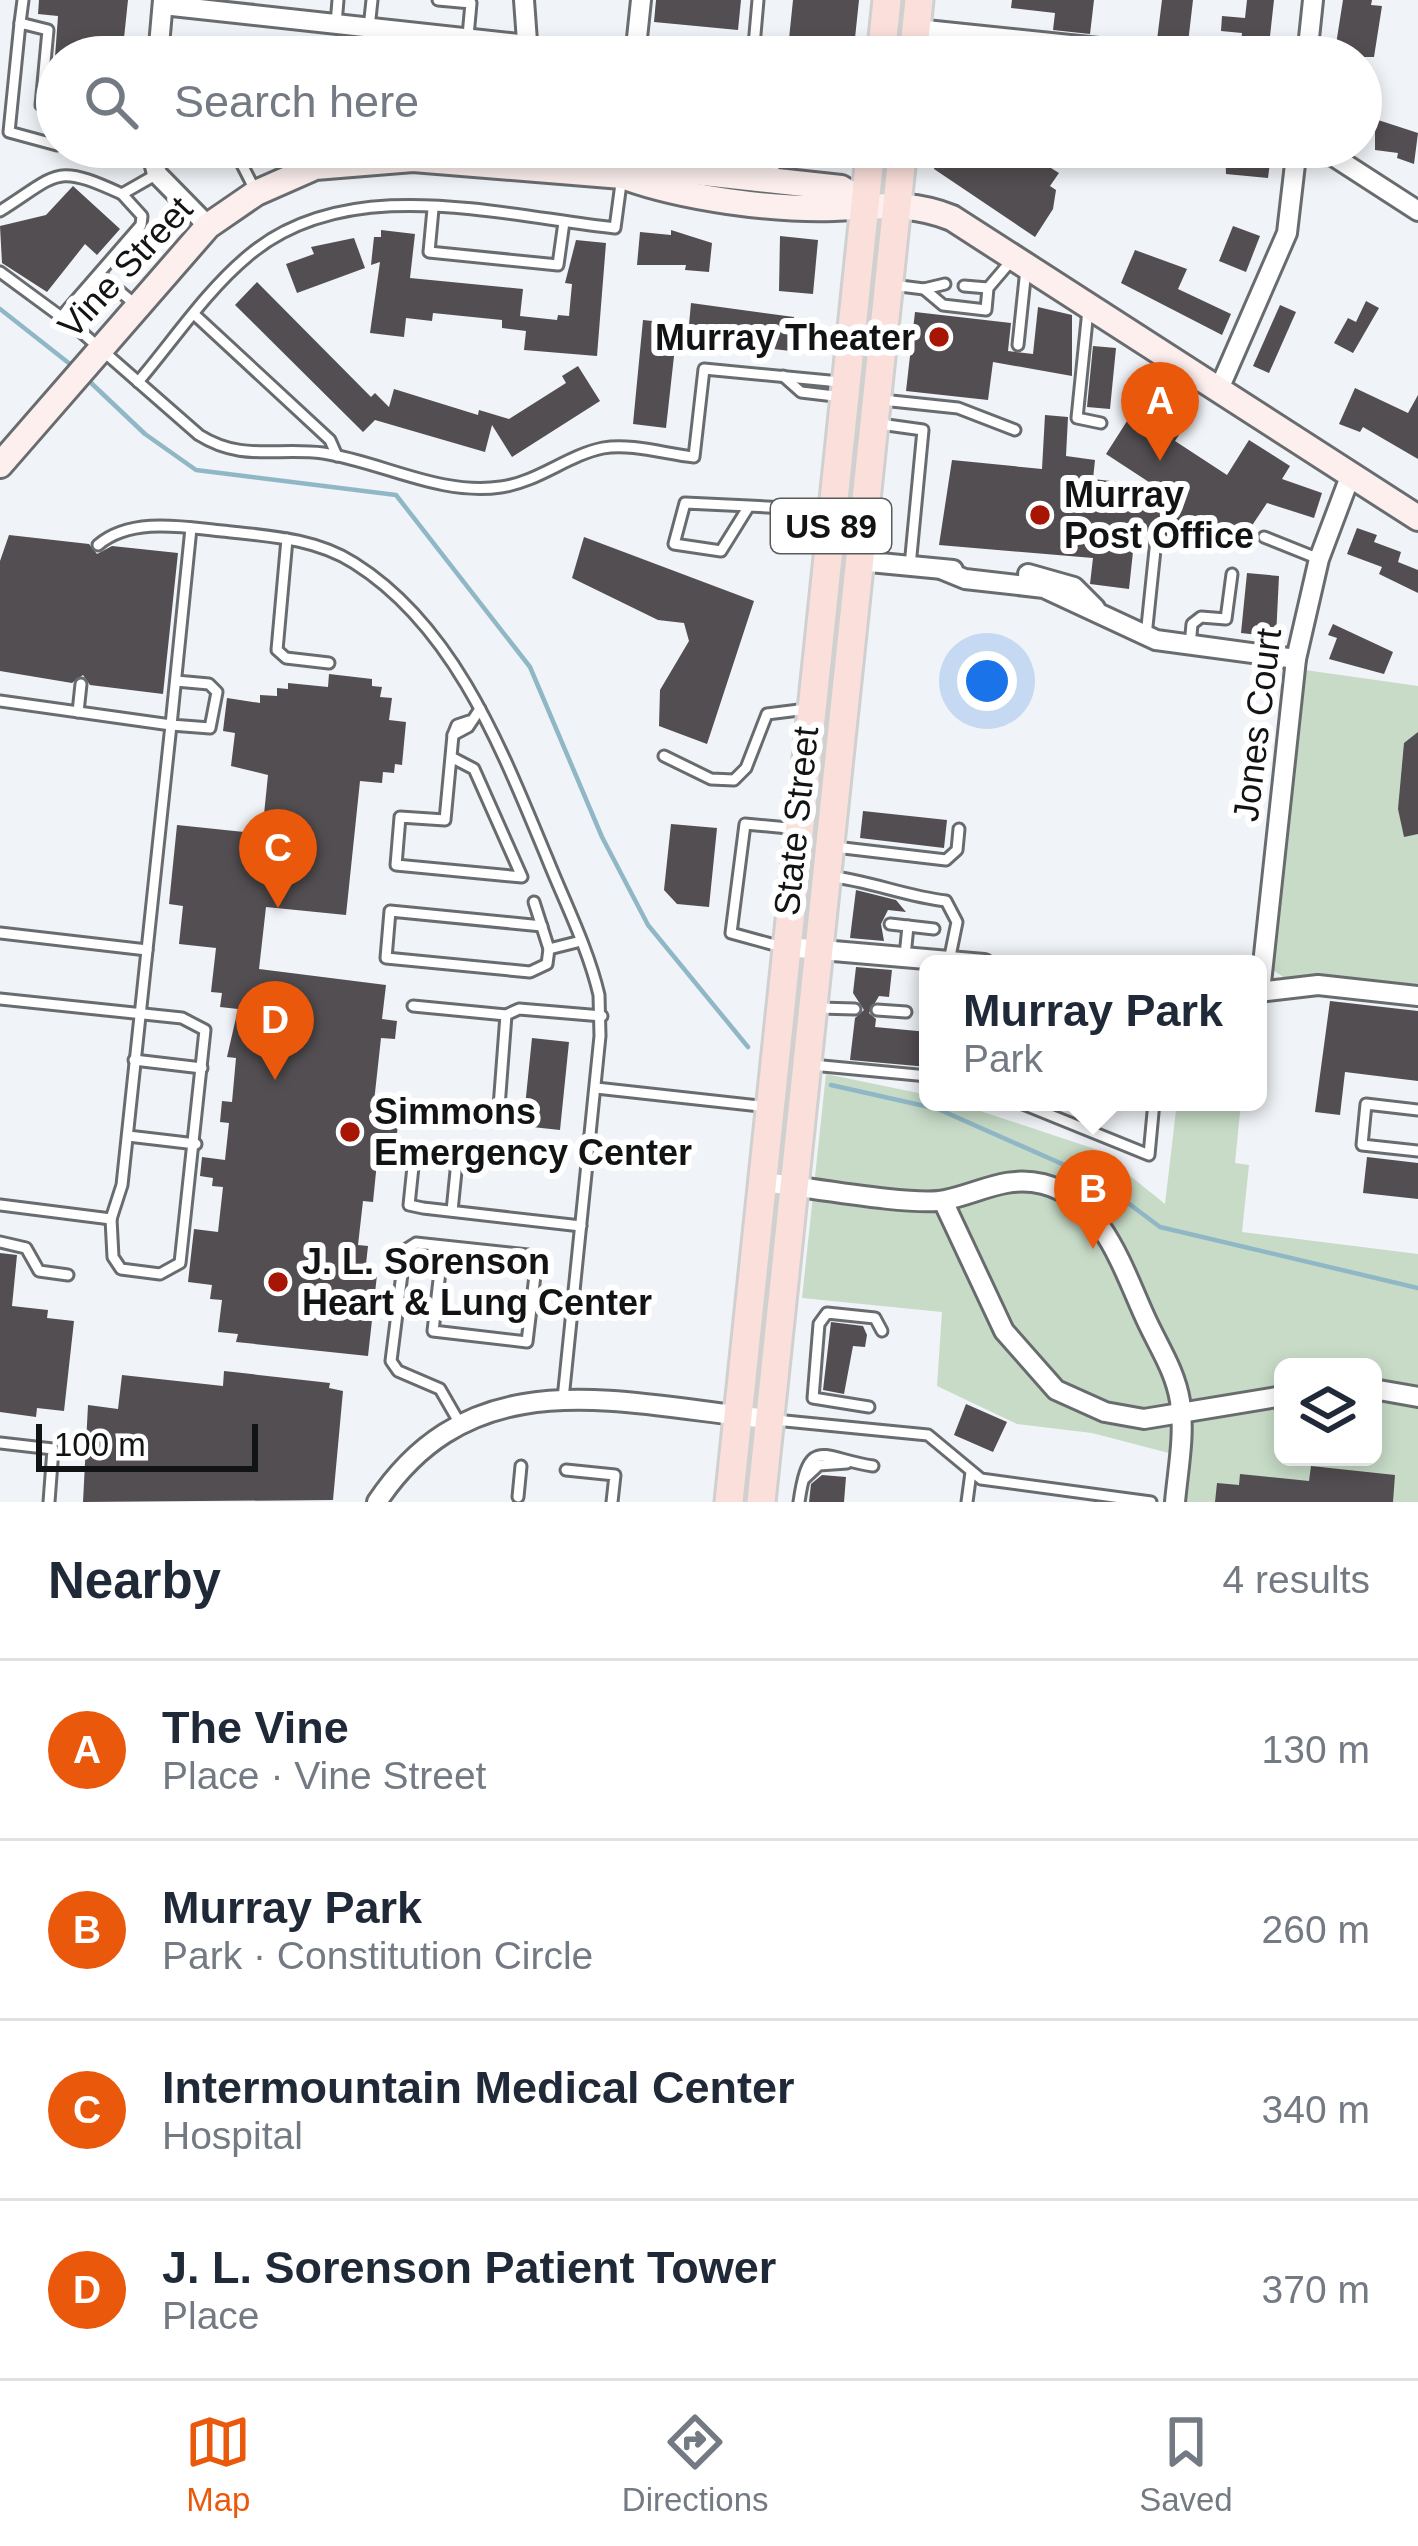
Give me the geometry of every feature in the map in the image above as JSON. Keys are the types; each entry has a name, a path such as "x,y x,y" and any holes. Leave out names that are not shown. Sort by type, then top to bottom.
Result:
{"main road":[{"path":"883,36 887,0"},
{"path":"916,36 919,0"},
{"name":"State Street","path":"730,1502 868,168"},
{"name":"State Street","path":"761,1502 901,168"}],"street":[{"path":"524,0 527,36"},
{"path":"637,36 641,0"},
{"path":"1309,36 1313,0"},
{"path":"160,36 163,3 423,36"},
{"path":"155,168 208,226"},
{"name":"Vine Street","path":"0,465 65,384 208,226 305,168"},
{"name":"Vine Street","path":"579,168 622,176 665,192 771,191"},
{"path":"622,176 623,168"},
{"name":"Vine Street","path":"622,176 642,168"},
{"name":"Vine Street","path":"699,168 836,208 864,202 952,218 1418,518"},
{"path":"1220,389 1287,232 1295,168"},
{"path":"1351,168 1418,211"},
{"name":"Jones Court","path":"1263,955 1295,659 1319,559 1352,474"},
{"path":"859,561 1044,588 1095,608 1146,636 1295,659"},
{"path":"787,947 919,958"},
{"path":"1267,991 1318,985 1418,996"},
{"path":"763,1182 943,1201 995,1183 1017,1181 1056,1188 1086,1211 1126,1270 1168,1360 1181,1413 1174,1502"},
{"path":"943,1201 985,1300 1041,1377 1106,1412 1144,1419 1274,1398"},
{"path":"1382,1390 1418,1396"},
{"path":"377,1502 420,1450 459,1422 521,1400 563,1399 770,1419"}],"lane":[{"path":"22,0 9,132 36,139"},
{"path":"336,24 338,0"},
{"path":"369,28 372,0"},
{"path":"438,0 471,2 476,36"},
{"path":"755,36 758,0"},
{"path":"20,23 48,30 47,36"},
{"path":"244,168 256,193"},
{"path":"771,191 774,168"},
{"path":"0,212 61,172 122,194 142,216 141,225 61,316"},
{"path":"122,194 157,174"},
{"path":"138,382 248,256 310,219 365,206 615,228 622,176"},
{"path":"433,209 429,252 558,265 564,222"},
{"path":"924,289 943,305 986,310 988,288 1021,260"},
{"path":"1018,345 1021,260"},
{"path":"0,272 61,316 94,352 138,382 199,435 230,451 337,456 443,485 484,489 543,477 606,448 694,457 704,369 783,376 846,390"},
{"path":"99,274 136,305"},
{"path":"889,285 924,289 944,284"},
{"path":"964,286 988,288"},
{"path":"1089,305 1077,418 1101,423"},
{"path":"195,315 329,440 337,456"},
{"path":"875,411 958,408 1015,430"},
{"path":"875,411 923,430 910,566"},
{"path":"749,506 721,551 674,544 685,503 749,506 833,510"},
{"path":"98,545 141,528 191,528 323,546 358,565 422,626 457,669 480,710 581,941 602,1016 563,1399"},
{"path":"0,999 140,1016 196,1021 205,1030 185,1247 173,1271 122,1269 113,1257 111,1219 122,1185 128,1136 134,1060 140,1016 176,681 191,528"},
{"path":"1264,537 1319,559"},
{"path":"287,539 277,650 286,658 329,663"},
{"path":"1146,636 1156,540"},
{"path":"1190,646 1192,624 1201,617 1226,620 1232,574"},
{"path":"0,701 210,728 218,692 209,684 176,681"},
{"path":"77,712 81,684"},
{"path":"664,756 708,778 734,780 746,769 767,713 812,709"},
{"path":"451,757 474,769 522,877 396,866 400,818 445,820 452,735 457,725 480,710"},
{"path":"787,947 747,941 731,933 745,824 800,829"},
{"path":"830,846 946,860 957,850 959,829"},
{"path":"827,876 879,883 901,896 946,901 957,922 951,955"},
{"path":"534,902 542,926 549,950 547,964 530,972 386,958 390,911 542,926"},
{"path":"890,924 934,928"},
{"path":"905,956 908,926"},
{"path":"0,933 147,950"},
{"path":"549,950 581,941"},
{"path":"412,1006 506,1015 519,1010 602,1016"},
{"path":"813,1007 856,1010"},
{"path":"877,1010 906,1012"},
{"path":"500,1107 506,1015"},
{"path":"134,1060 202,1068"},
{"path":"806,1064 919,1075"},
{"path":"596,1088 771,1107"},
{"path":"1418,1110 1366,1104 1362,1145 1418,1151"},
{"path":"1058,1111 1149,1155 1153,1111"},
{"path":"128,1136 196,1144"},
{"path":"452,1211 457,1161 414,1157 409,1205 452,1211 581,1226"},
{"path":"0,1205 111,1219"},
{"path":"0,1242 22,1245 39,1271 68,1275"},
{"path":"443,1246 434,1331 527,1342 536,1268 528,1255 443,1246 411,1243 405,1250 391,1361 398,1371 440,1389 459,1422"},
{"path":"869,1407 813,1398 819,1324 827,1313 860,1314 875,1318 882,1330"},
{"path":"770,1419 928,1435 981,1479 1151,1502"},
{"path":"0,1443 53,1449 49,1502"},
{"path":"799,1502 813,1456 832,1453 852,1463 874,1466"},
{"path":"518,1497 520,1466"},
{"path":"566,1470 615,1475 612,1502"},
{"path":"967,1502 971,1471"}],"green space":[{"path":"1305,670 1418,686 1418,985 1317,975 1285,978 1273,970"},
{"path":"826,1074 919,1093 919,1111 980,1111 1098,1150 1165,1204 1176,1111 1240,1111 1235,1163 1249,1165 1242,1232 1418,1254 1418,1502 1184,1502 1188,1458 1092,1433 1017,1424 937,1386 942,1312 802,1298"}],"building":[{"path":"39,0 128,0 124,36 57,36 58,16 38,14"},
{"path":"656,0 741,0 738,30 654,22"},
{"path":"793,0 859,0 855,36 789,36"},
{"path":"1012,0 1094,0 1090,34 1053,30 1055,13 1011,8"},
{"path":"1162,0 1193,0 1189,36 1158,36"},
{"path":"1247,0 1274,0 1270,36 1221,31 1222,16 1245,18"},
{"path":"1343,0 1372,0 1371,5 1382,6 1377,36 1337,36"},
{"path":"1382,121 1418,133 1414,164 1397,158 1398,153 1382,151"},
{"path":"1051,168 1059,173 1050,186 1056,190 1053,209 1035,237 934,169"},
{"path":"1226,168 1269,168 1268,178 1226,174"},
{"path":"73,186 120,229 97,255 85,244 47,292 2,263 0,226 46,215"},
{"path":"1233,226 1260,236 1246,272 1219,261"},
{"path":"381,230 415,234 410,278 523,289 520,316 557,320 558,315 569,316 572,284 565,283 576,240 606,243 597,356 524,350 526,331 502,328 502,320 433,313 432,321 406,318 404,337 370,333 380,262 371,265 374,237 381,237"},
{"path":"671,230 712,243 709,272 685,270 686,265 637,265 640,232 671,235"},
{"path":"780,236 818,240 813,294 779,291"},
{"path":"354,238 365,268 297,293 286,264 314,254 311,247"},
{"path":"1135,250 1187,269 1178,289 1231,314 1222,335 1121,283"},
{"path":"257,282 371,397 375,393 389,407 394,389 478,415 479,410 509,419 566,383 562,376 578,366 600,401 512,457 492,425 485,452 375,420 363,432 235,305"},
{"path":"1366,301 1379,308 1353,353 1334,343 1348,318 1356,322"},
{"path":"691,303 794,317 791,351 676,338 666,428 633,424 643,320 689,325"},
{"path":"1280,305 1296,312 1269,373 1253,366"},
{"path":"1038,307 1072,315 1072,376 993,362 988,400 906,391 915,312 1011,323 1008,351 1033,354"},
{"path":"1093,346 1116,348 1110,409 1087,407"},
{"path":"1152,382 1198,406 1175,441 1227,475 1249,440 1290,466 1282,479 1322,493 1314,518 1267,503 1241,542 1201,516 1189,533 1170,520 1168,537 1158,531 1135,533 1129,589 1090,584 1093,558 939,545 952,460 1042,469 1045,415 1068,417 1066,456 1095,460 1093,479 1155,486 1106,454"},
{"path":"1355,388 1408,413 1418,395 1418,459 1363,427 1360,432 1339,424"},
{"path":"1357,528 1377,535 1374,542 1401,552 1398,562 1418,570 1418,593 1379,574 1382,567 1347,554"},
{"path":"9,535 89,544 97,554 112,546 178,553 163,694 90,685 83,675 72,683 0,671 0,561"},
{"path":"584,537 754,601 707,744 659,726 660,690 689,641 684,623 658,620 572,578"},
{"path":"1247,573 1279,576 1276,637 1241,633"},
{"path":"1333,624 1393,652 1384,674 1329,659 1337,638 1328,635"},
{"path":"329,674 372,679 372,686 382,687 380,697 392,698 389,720 406,722 402,765 395,764 394,773 383,772 382,783 360,781 346,915 266,907 259,969 386,985 382,1019 397,1021 395,1039 381,1038 372,1120 398,1123 396,1144 379,1142 373,1202 363,1201 358,1245 368,1246 365,1273 377,1275 368,1356 236,1342 238,1334 218,1332 222,1300 210,1299 212,1285 188,1282 194,1229 218,1232 223,1187 212,1186 213,1178 200,1176 202,1157 225,1160 229,1123 220,1122 222,1101 232,1102 236,1058 227,1057 238,1009 220,1007 222,993 211,992 216,948 179,944 183,906 169,904 177,825 262,834 268,775 231,766 235,733 223,731 227,698 260,703 260,695 277,696 277,688 288,689 288,683 328,687"},
{"path":"1418,732 1418,834 1404,837 1398,809 1404,743"},
{"path":"863,811 947,820 944,848 860,838"},
{"path":"671,824 717,828 709,907 677,904 664,890"},
{"path":"856,890 896,900 906,912 888,910 881,924 884,941 850,938"},
{"path":"856,967 892,970 889,997 879,996 869,1013 876,1019 875,1027 919,1031 919,1066 850,1060 855,1018 864,1010 853,993"},
{"path":"1330,1001 1418,1011 1418,1081 1345,1072 1340,1115 1315,1112"},
{"path":"532,1038 569,1042 560,1130 523,1126"},
{"path":"1367,1157 1418,1163 1418,1199 1363,1193"},
{"path":"0,1253 17,1255 12,1306 48,1310 47,1318 74,1321 64,1411 37,1408 36,1417 0,1412"},
{"path":"831,1322 863,1326 867,1335 865,1347 853,1346 844,1394 823,1390"},
{"path":"224,1371 330,1383 329,1388 343,1391 333,1500 83,1502 88,1405 118,1409 122,1375 223,1386"},
{"path":"966,1404 1007,1422 993,1452 954,1435"},
{"path":"1311,1466 1395,1475 1393,1502 1215,1502 1217,1483 1239,1485 1240,1474 1309,1481"},
{"path":"822,1475 846,1477 844,1502 809,1502 811,1484"}],"waterway":[{"path":"0,309 75,368"},
{"path":"88,380 145,434 196,470 396,495 530,667 602,837 648,925 748,1047"},
{"path":"831,1085 919,1105"},
{"path":"943,1111 1096,1179 1160,1227 1418,1288"}],"place":[{"name":"Murray Theater","path":"939,337"},
{"name":"The Vine","path":"1160,461"},
{"name":"Murray Post Office","path":"1040,515"},
{"name":"Intermountain Medical Center","path":"278,908"},
{"name":"J. L. Sorenson Patient Tower","path":"275,1080"},
{"name":"Simmons Emergency Center","path":"350,1132"},
{"name":"Murray Park","path":"1093,1249"},
{"name":"J. L. Sorenson Heart & Lung Center","path":"278,1282"}]}
